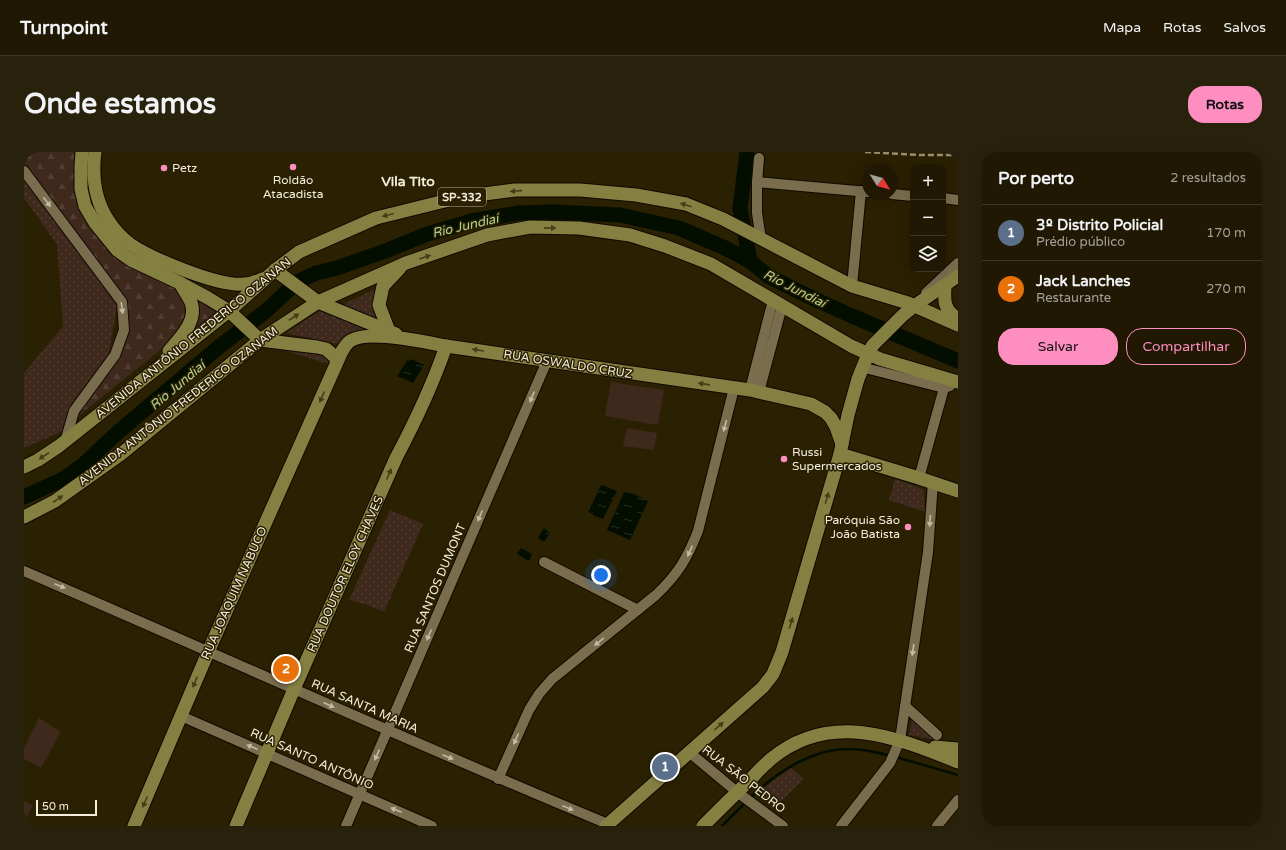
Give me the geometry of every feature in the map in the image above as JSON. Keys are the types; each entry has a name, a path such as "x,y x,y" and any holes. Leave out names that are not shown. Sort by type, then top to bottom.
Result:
{"main road":[{"path":"82,152 81,189 85,206 105,237 130,260 170,272 243,285 275,275 318,302 388,331 409,338"},
{"path":"94,152 95,185 100,204 108,220 129,243 170,272 180,283 191,304 192,318 188,327 150,374"},
{"name":"AVENIDA ANTÔNIO FREDERICO OZANAN","path":"24,467 38,460 65,442 150,374 233,314 299,252 376,218 461,197 508,191 580,190 636,195 686,204 723,219 756,236"},
{"name":"AVENIDA ANTÔNIO FREDERICO OZANAM","path":"24,517 55,502 121,454 258,338 318,302 406,263 487,235 530,227 579,228 630,235 665,246 711,264 852,346 874,352 958,382"},
{"name":"SP-332","path":"756,236 852,286 888,296 958,325"},
{"path":"388,331 379,305 383,286 406,263"},
{"path":"607,825 763,688 773,674 782,652 841,449 848,415 858,379 874,352 902,316 958,276"},
{"path":"180,283 233,314 258,338 326,349 338,361"},
{"path":"946,286 944,298 946,308 950,314 958,319"},
{"name":"RUA OSWALDO CRUZ","path":"338,361 342,351 348,343 358,337 409,338 446,346 754,391 811,404 825,412 831,418 836,427 841,449"},
{"name":"RUA DOUTOR ELOY CHAVES","path":"236,826 294,689 396,458 409,434 446,346"},
{"path":"858,379 869,369 874,352"},
{"name":"RUA JOAQUIM NABUCO","path":"134,826 208,651 338,361"},
{"path":"841,449 958,491"},
{"path":"703,826 741,794 771,759 791,746 814,736 830,732 849,731 869,733 899,744 958,749"},
{"path":"917,745 958,762"}],"street":[{"path":"756,236 759,158"},
{"path":"24,171 122,302 124,330 115,355 74,412 65,442"},
{"path":"757,182 862,191"},
{"path":"898,195 910,196"},
{"path":"946,198 958,200"},
{"path":"852,286 863,200"},
{"path":"914,306 958,263"},
{"path":"754,391 777,303"},
{"name":"RUA SANTOS DUMONT","path":"346,826 547,361"},
{"path":"869,369 944,388 958,386"},
{"path":"498,779 529,710 539,694 552,679 638,610 671,581 681,567 690,551 698,531 734,388"},
{"path":"919,478 944,388"},
{"path":"841,826 890,764 899,744 928,552 932,482"},
{"path":"544,562 638,610"},
{"name":"RUA SANTA MARIA","path":"24,571 498,779 607,825"},
{"path":"905,706 937,735"},
{"name":"RUA SANTO ANTÔNIO","path":"181,716 432,826"},
{"name":"RUA SÃO PEDRO","path":"689,752 783,826"},
{"path":"937,826 958,800"}],"green space":[{"path":"24,152 78,152 86,220 178,287 188,306 185,323 174,339 76,418 119,357 125,302 24,165"},
{"path":"24,177 117,306 109,353 70,406 63,431 24,448 24,373 63,326 57,244 24,198"},
{"path":"377,288 373,303 377,319 344,306 346,303"},
{"path":"186,290 220,308 176,347 190,328"},
{"path":"321,310 375,330 351,332 338,344 286,333"},
{"path":"275,347 321,352 329,360 328,364"},
{"path":"611,382 664,390 658,425 605,416"},
{"path":"627,428 657,433 654,450 623,446"},
{"path":"895,479 920,488 924,491 925,512 889,500"},
{"path":"390,510 423,524 384,612 368,605 349,600"},
{"path":"39,718 61,732 41,768 24,759 24,748"},
{"path":"912,719 936,740 909,735"},
{"path":"791,768 804,779 774,808 757,793"},
{"path":"24,801 33,805 24,823"}],"water":[{"path":"409,358 424,365 413,383 397,376"},
{"path":"601,485 617,491 603,519 588,513"},
{"path":"625,490 648,501 630,540 607,530"},
{"path":"544,528 550,533 544,542 538,538"},
{"path":"521,548 532,554 529,561 517,554"}],"waterway":[{"path":"747,152 740,208 750,261"},
{"name":"Rio Jundiaí","path":"24,497 63,479 83,465 117,433 220,346 266,311 297,282 316,273 337,268 427,234 472,221 518,213 553,212 620,215 679,228 725,248 750,261 768,276 808,296 958,361"},
{"path":"749,799 782,772 807,758 820,753 834,750 854,749 891,756"},
{"path":"896,757 958,775"},
{"path":"722,826 746,802"}],"railway":[{"path":"865,152 920,155 958,155"}],"place":[{"name":"Roldão Atacadista","path":"293,167"},
{"name":"Petz","path":"164,168"},
{"name":"Russi Supermercados","path":"784,459"},
{"name":"Paróquia São João Batista","path":"908,527"},
{"name":"Jack Lanches","path":"286,669"},
{"name":"3º Distrito Policial","path":"665,767"}],"district":[{"name":"Vila Tito","path":"408,181"}]}
